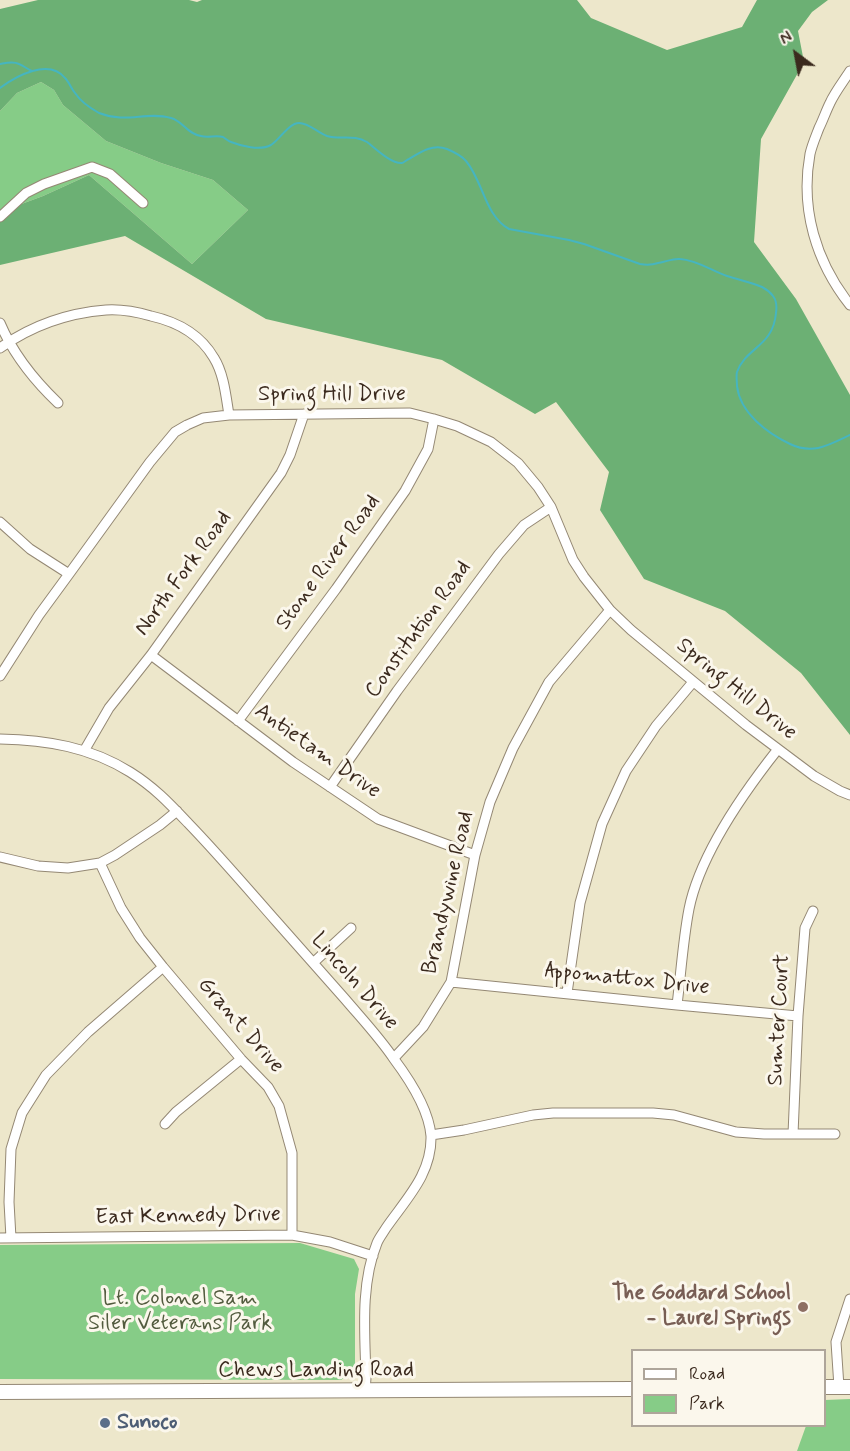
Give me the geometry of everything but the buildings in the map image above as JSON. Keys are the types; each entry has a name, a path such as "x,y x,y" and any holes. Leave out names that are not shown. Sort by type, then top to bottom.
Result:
{"main road":[{"path":"826,1387 845,1387"},
{"name":"Chews Landing Road","path":"0,1392 631,1389"}],"street":[{"path":"850,72 830,102 810,152 807,190 809,216 818,250 830,275 850,305"},
{"path":"0,217 26,193 92,167 110,174 143,203"},
{"path":"0,348 36,327 67,316 108,310 135,312 166,320 186,328 215,358 222,375 229,415"},
{"path":"0,323 15,354 39,385 58,403"},
{"name":"Spring Hill Drive","path":"0,676 39,615 150,462 175,432 187,424 203,418 229,415 410,413 435,418 457,426 491,442 518,463 551,507 573,560 610,610 693,682 778,749 814,776 850,795"},
{"name":"North Fork Road","path":"84,751 109,708 151,655 281,473 290,455 304,414"},
{"name":"Stone River Road","path":"238,721 405,491 428,449 435,418"},
{"name":"Constitution Road","path":"330,787 397,691 500,554 524,525 551,507"},
{"path":"0,522 30,549 69,574"},
{"name":"Brandywine Road","path":"394,1058 423,1027 451,982 475,855 490,802 513,748 549,682 610,610"},
{"name":"Antietam Drive","path":"151,655 293,762 378,819 475,855"},
{"path":"567,993 580,903 602,824 626,771 656,726 693,682"},
{"name":"Lincoln Drive","path":"0,739 30,740 68,746 103,757 157,791 201,836 366,1023 394,1058 416,1091 424,1108 431,1135 430,1150 426,1169 417,1186 377,1242 370,1267 365,1298 365,1391"},
{"path":"677,1005 690,907 701,871 723,828 747,790 778,749"},
{"path":"0,857 38,866 68,868 100,863 177,812"},
{"name":"Grant Drive","path":"100,863 121,908 140,938 268,1087 279,1106 292,1153 292,1235"},
{"name":"Sumter Court","path":"793,1134 798,1016 805,928 813,911"},
{"path":"313,963 351,928"},
{"path":"11,1238 10,1149 22,1113 46,1075 88,1032 163,967"},
{"name":"Appomattox Drive","path":"451,982 798,1016"},
{"path":"165,1124 176,1112 242,1059"},
{"path":"431,1135 553,1113 674,1115 736,1132 835,1134"},
{"name":"East Kennedy Drive","path":"0,1238 292,1235 330,1242 373,1256"},
{"path":"845,1387 836,1342 850,1299"}],"green space":[{"path":"38,0 189,0 197,2 202,0 577,0 591,18 667,50 742,27 757,0 828,0 812,12 798,31 804,62 761,139 754,242 796,299 850,395 850,735 801,673 725,611 644,579 600,510 609,472 556,402 535,414 442,360 266,319 125,236 0,265 0,212 89,175 192,264 248,210 213,180 161,163 106,141 63,105 54,90 41,82 17,93 0,111 0,9"},
{"path":"41,82 54,90 63,105 106,141 161,163 213,180 248,210 192,264 89,175 0,212 0,111 17,93"},
{"name":"Lt. Colonel Sam Siler Veterans Park","path":"300,1243 354,1259 359,1269 355,1294 355,1370 341,1380 0,1379 0,1245"},
{"path":"850,1399 850,1451 797,1451 806,1427 826,1427 826,1400"}],"waterway":[{"path":"0,64 17,63 32,71"},
{"path":"0,88 23,74 50,69 65,78 80,99 99,113 127,118 153,116 171,118 196,135 223,137 230,142 245,146 267,147 299,123 327,136 367,142 398,163 403,163 428,149 437,147 447,149 460,155 466,161 477,178 489,207 501,223 509,229 584,244 640,264 647,265 675,259 686,260 758,285 766,290 776,302 774,324 765,340 746,357 737,372 737,386 743,405 764,428 798,447 814,449 850,435"}],"place":[{"name":"The Goddard School - Laurel Springs","path":"803,1307"},
{"name":"Sunoco","path":"105,1423"}]}
